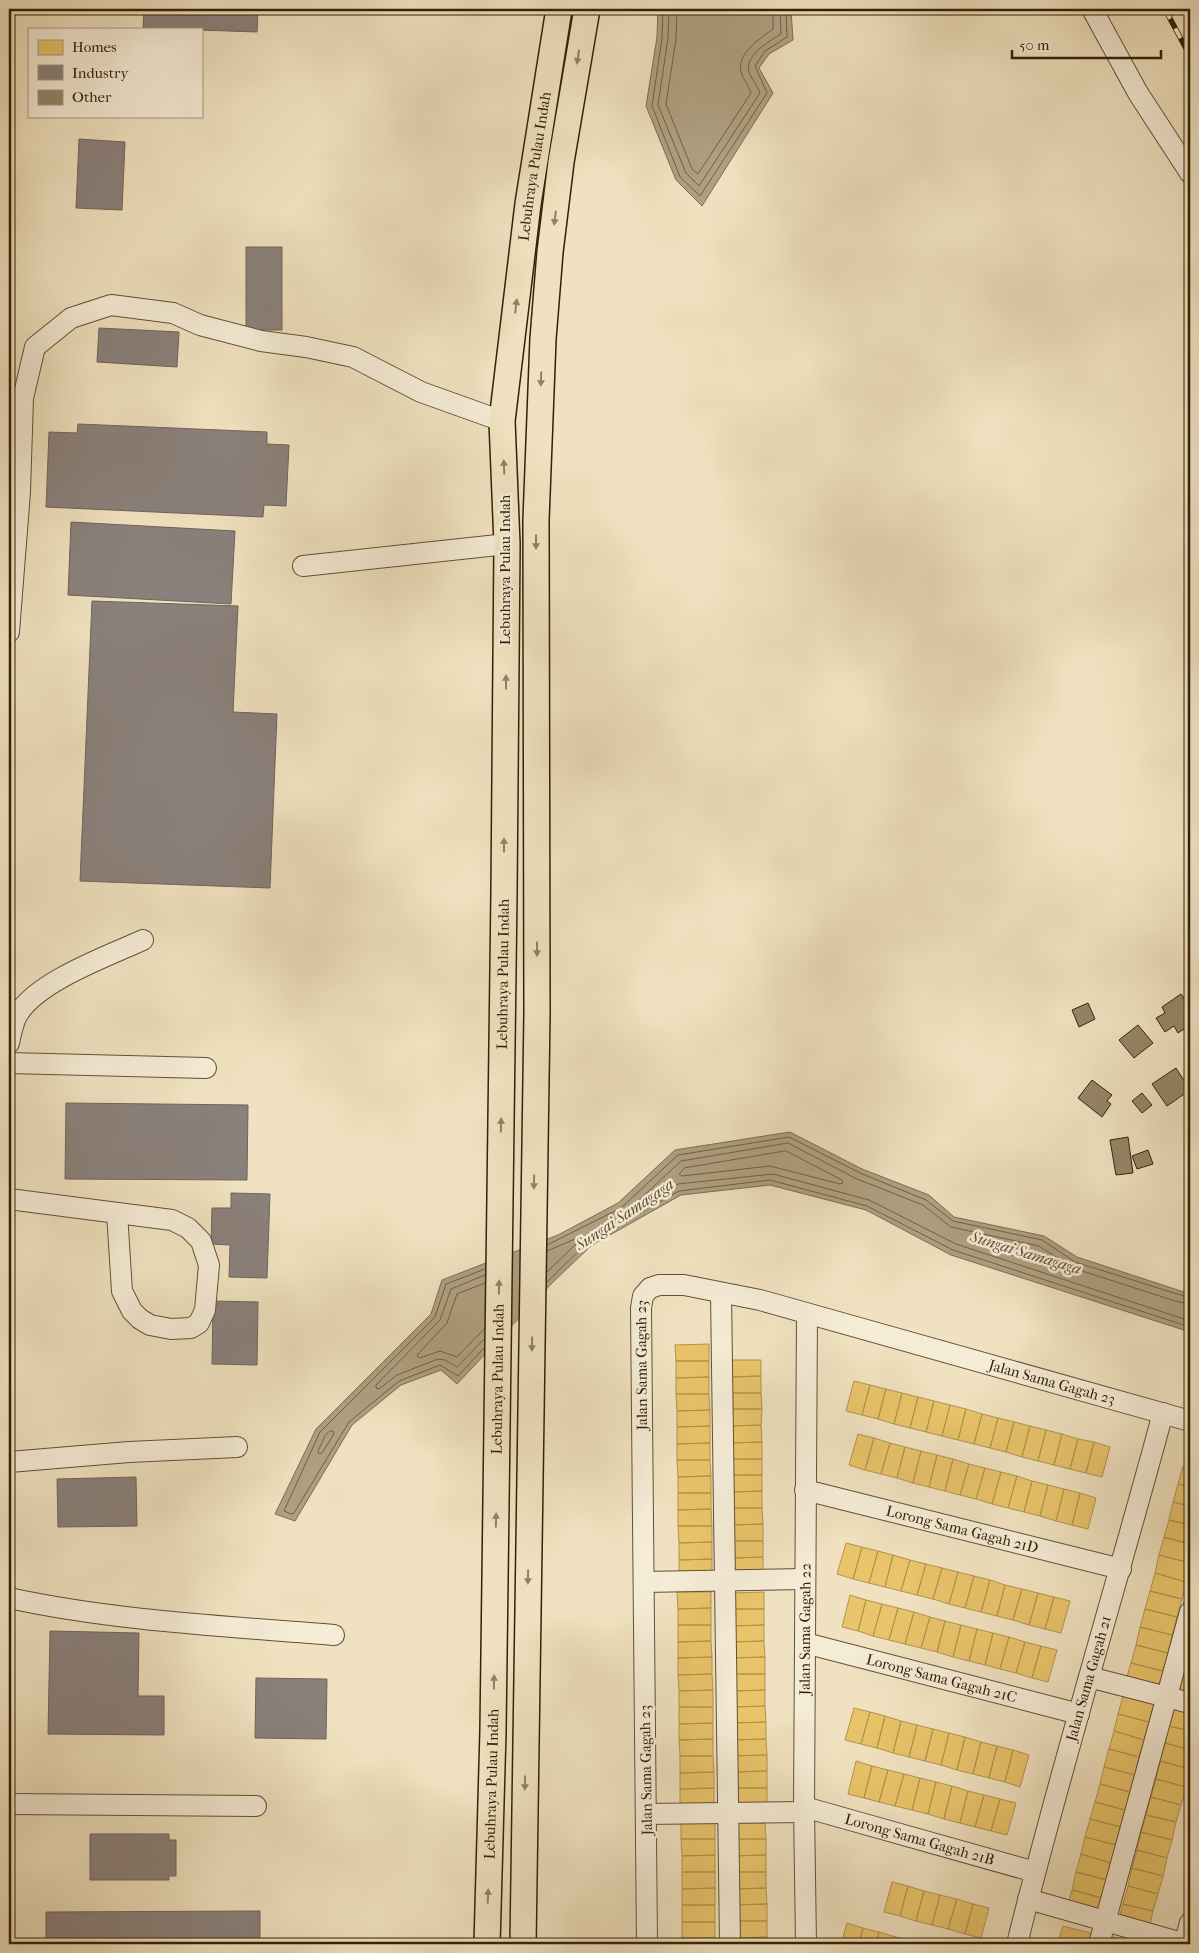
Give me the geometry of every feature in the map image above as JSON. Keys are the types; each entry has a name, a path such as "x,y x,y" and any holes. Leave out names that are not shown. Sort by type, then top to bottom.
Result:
{"main road":[{"name":"Lebuhraya Pulau Indah","path":"487,1944 493,1731 504,893 507,544 502,421 528,204 559,9"},
{"name":"Lebuhraya Pulau Indah","path":"523,1944 537,900 536,520 543,339 550,252 561,162 586,9"}],"street":[{"path":"1092,9 1138,92 1190,172"},
{"path":"9,632 20,492 23,398 36,348 71,318 111,305 173,313 200,325 261,341 306,347 353,357 421,392 502,421"},
{"path":"303,566 507,544"},
{"path":"9,1043 18,1014 34,996 66,974 142,940"},
{"path":"9,1062 206,1068"},
{"path":"9,1199 172,1220 188,1228 201,1241 209,1265 205,1310 199,1322 191,1328 171,1329 150,1324 140,1319 132,1311 122,1291 117,1213"},
{"name":"Jalan Sama Gagah 23","path":"648,1944 641,1308 643,1296 650,1288 659,1285 684,1285 760,1300 807,1315 1190,1421"},
{"path":"721,1292 730,1944"},
{"name":"Jalan Sama Gagah 22","path":"806,1944 804,1809 807,1315"},
{"name":"Jalan Sama Gagah 21","path":"1017,1944 1163,1414"},
{"path":"9,1462 129,1452 237,1447"},
{"name":"Lorong Sama Gagah 21D","path":"805,1490 1121,1569"},
{"path":"644,1582 805,1579"},
{"path":"9,1598 45,1606 134,1618 334,1635"},
{"path":"1100,1944 1190,1612"},
{"name":"Lorong Sama Gagah 21C","path":"805,1643 1079,1714"},
{"path":"1089,1677 1190,1703"},
{"path":"9,1804 256,1806"},
{"name":"Lorong Sama Gagah 21B","path":"646,1814 728,1813 804,1809 1036,1872"},
{"path":"1028,1899 1185,1944 1190,1923"}],"water":[{"path":"658,9 791,9 793,40 769,54 759,68 773,93 702,206 676,180 646,106 657,37"},
{"name":"Sungai Samagaga","path":"790,1132 862,1169 929,1195 954,1217 1044,1236 1077,1257 1190,1294 1190,1332 951,1255 866,1210 770,1185 681,1195 592,1245 553,1282 457,1384 441,1370 401,1385 352,1425 295,1521 275,1514 316,1429 431,1314 442,1280 558,1235 618,1203 675,1150"}],"building: Homes":[{"path":"709,1344 709,1361 676,1361 675,1345"},
{"path":"731,1360 761,1360 761,1376 731,1377"},
{"path":"676,1361 709,1361 709,1377 676,1378"},
{"path":"761,1376 761,1393 731,1393 731,1377"},
{"path":"709,1377 709,1394 676,1394 676,1378"},
{"path":"854,1381 870,1385 862,1415 846,1411"},
{"path":"870,1385 886,1389 878,1419 862,1415"},
{"path":"886,1389 902,1393 894,1424 878,1419"},
{"path":"731,1393 761,1393 762,1409 731,1409"},
{"path":"902,1393 918,1397 910,1428 894,1424"},
{"path":"676,1394 709,1394 710,1410 677,1411"},
{"path":"918,1397 934,1401 926,1432 910,1428"},
{"path":"934,1401 950,1405 942,1436 926,1432"},
{"path":"950,1405 966,1409 958,1440 942,1436"},
{"path":"731,1409 762,1409 761,1425 731,1426"},
{"path":"966,1409 982,1414 974,1444 958,1440"},
{"path":"710,1410 710,1426 677,1427 677,1411"},
{"path":"982,1414 998,1418 990,1448 974,1444"},
{"path":"998,1418 1014,1422 1006,1452 990,1448"},
{"path":"1014,1422 1030,1426 1022,1457 1006,1452"},
{"path":"761,1425 762,1442 732,1443 731,1426"},
{"path":"710,1426 710,1443 677,1444 677,1427"},
{"path":"1030,1426 1046,1430 1038,1461 1022,1457"},
{"path":"1046,1430 1062,1434 1054,1465 1038,1461"},
{"path":"858,1434 874,1438 865,1470 849,1465"},
{"path":"1062,1434 1078,1439 1070,1469 1054,1465"},
{"path":"874,1438 890,1443 881,1474 865,1470"},
{"path":"1078,1439 1094,1442 1086,1473 1070,1469"},
{"path":"762,1442 762,1459 732,1459 732,1443"},
{"path":"1094,1442 1110,1447 1102,1477 1086,1473"},
{"path":"710,1443 710,1460 677,1460 677,1444"},
{"path":"890,1443 905,1447 897,1478 881,1474"},
{"path":"905,1447 921,1451 913,1483 897,1478"},
{"path":"921,1451 937,1455 929,1487 913,1483"},
{"path":"937,1455 953,1459 945,1491 929,1487"},
{"path":"732,1459 762,1459 762,1475 732,1475"},
{"path":"953,1459 969,1464 960,1495 945,1491"},
{"path":"677,1460 710,1460 711,1476 678,1477"},
{"path":"969,1464 985,1468 976,1499 960,1495"},
{"path":"1183,1466 1190,1468 1190,1487 1178,1484"},
{"path":"985,1468 1001,1472 992,1504 976,1499"},
{"path":"1001,1472 1017,1476 1008,1508 992,1504"},
{"path":"732,1475 762,1475 762,1491 732,1492"},
{"path":"711,1476 711,1493 678,1493 678,1477"},
{"path":"1017,1476 1032,1481 1024,1512 1008,1508"},
{"path":"1032,1481 1048,1485 1040,1516 1024,1512"},
{"path":"1178,1484 1190,1487 1190,1506 1173,1502"},
{"path":"1048,1485 1064,1489 1056,1521 1040,1516"},
{"path":"1064,1489 1080,1493 1072,1525 1056,1521"},
{"path":"762,1491 762,1508 732,1508 732,1492"},
{"path":"678,1493 711,1493 711,1509 678,1510"},
{"path":"1080,1493 1096,1498 1088,1529 1072,1525"},
{"path":"1173,1502 1190,1506 1190,1525 1169,1520"},
{"path":"732,1508 762,1508 763,1524 733,1525"},
{"path":"711,1509 712,1526 678,1526 678,1510"},
{"path":"1169,1520 1190,1525 1190,1544 1164,1537"},
{"path":"763,1524 763,1541 733,1541 733,1525"},
{"path":"678,1526 712,1526 712,1542 679,1543"},
{"path":"1164,1537 1190,1544 1190,1563 1159,1555"},
{"path":"733,1541 763,1541 763,1557 733,1558"},
{"path":"712,1542 712,1559 679,1560 679,1543"},
{"path":"846,1543 862,1547 853,1579 837,1574"},
{"path":"862,1547 878,1551 869,1583 853,1579"},
{"path":"878,1551 893,1555 885,1587 869,1583"},
{"path":"893,1555 910,1560 901,1591 885,1587"},
{"path":"1159,1555 1190,1563 1186,1582 1155,1573"},
{"path":"763,1557 763,1574 733,1574 733,1558"},
{"path":"712,1559 712,1575 679,1576 679,1560"},
{"path":"910,1560 926,1564 917,1595 901,1591"},
{"path":"926,1564 942,1568 933,1599 917,1595"},
{"path":"942,1568 958,1572 949,1604 933,1599"},
{"path":"958,1572 974,1576 965,1608 949,1604"},
{"path":"1155,1573 1186,1582 1182,1599 1150,1591"},
{"path":"974,1576 990,1580 981,1612 965,1608"},
{"path":"990,1580 1005,1585 997,1616 981,1612"},
{"path":"1005,1585 1022,1589 1013,1620 997,1616"},
{"path":"1022,1589 1038,1593 1029,1625 1013,1620"},
{"path":"1150,1591 1182,1599 1177,1617 1145,1609"},
{"path":"677,1592 711,1592 711,1608 678,1609"},
{"path":"764,1592 764,1609 732,1609 732,1593"},
{"path":"1038,1593 1054,1597 1045,1629 1029,1625"},
{"path":"850,1595 866,1600 858,1631 842,1627"},
{"path":"1054,1597 1070,1601 1061,1633 1045,1629"},
{"path":"866,1600 882,1604 873,1636 858,1631"},
{"path":"882,1604 898,1608 889,1640 873,1636"},
{"path":"711,1608 711,1625 678,1625 678,1609"},
{"path":"898,1608 914,1612 905,1644 889,1640"},
{"path":"732,1609 764,1609 764,1625 732,1626"},
{"path":"1145,1609 1177,1617 1172,1635 1140,1627"},
{"path":"914,1612 930,1617 921,1648 905,1644"},
{"path":"930,1617 945,1621 937,1652 921,1648"},
{"path":"945,1621 961,1625 953,1657 937,1652"},
{"path":"678,1625 711,1625 711,1641 678,1642"},
{"path":"764,1625 764,1641 733,1642 732,1626"},
{"path":"961,1625 977,1629 969,1661 953,1657"},
{"path":"1140,1627 1172,1635 1168,1653 1136,1645"},
{"path":"977,1629 993,1633 985,1665 969,1661"},
{"path":"993,1633 1009,1637 1000,1669 985,1665"},
{"path":"1009,1637 1025,1642 1016,1673 1000,1669"},
{"path":"711,1641 712,1657 678,1658 678,1642"},
{"path":"764,1641 765,1657 733,1658 733,1642"},
{"path":"1025,1642 1041,1646 1032,1678 1016,1673"},
{"path":"1136,1645 1168,1653 1163,1671 1131,1663"},
{"path":"1041,1646 1057,1650 1048,1682 1032,1678"},
{"path":"712,1657 712,1674 678,1675 678,1658"},
{"path":"765,1657 765,1674 733,1674 733,1658"},
{"path":"1188,1658 1190,1659 1190,1678 1183,1676"},
{"path":"1131,1663 1163,1671 1158,1689 1126,1680"},
{"path":"712,1674 713,1690 679,1691 678,1675"},
{"path":"733,1674 765,1674 765,1690 733,1691"},
{"path":"1183,1676 1190,1678 1190,1696 1179,1693"},
{"path":"713,1690 713,1707 679,1707 679,1691"},
{"path":"765,1690 765,1706 734,1707 733,1691"},
{"path":"1123,1696 1154,1704 1149,1722 1118,1714"},
{"path":"765,1706 766,1722 734,1723 734,1707"},
{"path":"679,1707 713,1707 713,1723 679,1724"},
{"path":"854,1708 870,1712 861,1744 845,1740"},
{"path":"1174,1708 1190,1712 1190,1731 1169,1726"},
{"path":"870,1712 885,1716 877,1748 861,1744"},
{"path":"1118,1714 1149,1722 1144,1740 1114,1731"},
{"path":"885,1716 901,1721 893,1753 877,1748"},
{"path":"901,1721 917,1725 909,1757 893,1753"},
{"path":"766,1722 766,1739 734,1740 734,1723"},
{"path":"713,1723 713,1739 679,1740 679,1724"},
{"path":"917,1725 933,1729 925,1761 909,1757"},
{"path":"1169,1726 1190,1731 1190,1750 1165,1743"},
{"path":"933,1729 949,1733 941,1765 925,1761"},
{"path":"1114,1731 1144,1740 1139,1757 1109,1749"},
{"path":"949,1733 965,1737 957,1770 941,1765"},
{"path":"965,1737 981,1742 973,1774 957,1770"},
{"path":"713,1739 713,1756 680,1756 679,1740"},
{"path":"766,1739 767,1755 734,1756 734,1740"},
{"path":"981,1742 997,1746 989,1778 973,1774"},
{"path":"1165,1743 1190,1750 1190,1769 1160,1761"},
{"path":"997,1746 1013,1750 1005,1782 989,1778"},
{"path":"1109,1749 1139,1757 1135,1775 1104,1767"},
{"path":"1013,1750 1029,1755 1020,1787 1005,1782"},
{"path":"767,1755 767,1771 735,1772 734,1756"},
{"path":"680,1756 713,1756 714,1772 680,1773"},
{"path":"856,1761 872,1766 864,1798 848,1794"},
{"path":"1160,1761 1190,1769 1186,1787 1156,1779"},
{"path":"872,1766 888,1770 879,1802 864,1798"},
{"path":"1104,1767 1135,1775 1130,1792 1100,1784"},
{"path":"888,1770 904,1774 895,1806 879,1802"},
{"path":"767,1771 767,1788 735,1788 735,1772"},
{"path":"714,1772 714,1788 680,1789 680,1773"},
{"path":"904,1774 920,1778 912,1810 895,1806"},
{"path":"920,1778 936,1782 928,1814 912,1810"},
{"path":"1156,1779 1186,1787 1181,1805 1151,1797"},
{"path":"936,1782 952,1786 944,1819 928,1814"},
{"path":"1100,1784 1130,1792 1125,1810 1095,1802"},
{"path":"952,1786 968,1791 960,1823 944,1819"},
{"path":"714,1788 714,1805 680,1805 680,1789"},
{"path":"735,1788 767,1788 767,1804 735,1805"},
{"path":"968,1791 984,1795 975,1827 960,1823"},
{"path":"984,1795 1000,1799 991,1831 975,1827"},
{"path":"1151,1797 1181,1805 1176,1822 1146,1815"},
{"path":"1000,1799 1016,1803 1007,1835 991,1831"},
{"path":"1095,1802 1125,1810 1121,1827 1090,1819"},
{"path":"1146,1815 1176,1822 1172,1840 1141,1832"},
{"path":"1090,1819 1121,1827 1116,1845 1085,1837"},
{"path":"715,1822 715,1839 681,1839 681,1823"},
{"path":"733,1823 765,1823 766,1839 733,1839"},
{"path":"1141,1832 1172,1840 1167,1858 1137,1850"},
{"path":"1085,1837 1116,1845 1111,1863 1081,1854"},
{"path":"681,1839 715,1839 715,1855 682,1856"},
{"path":"733,1839 766,1839 766,1855 733,1856"},
{"path":"1137,1850 1167,1858 1163,1876 1132,1868"},
{"path":"1081,1854 1111,1863 1107,1880 1076,1872"},
{"path":"715,1855 715,1872 682,1872 682,1856"},
{"path":"766,1855 766,1872 734,1872 733,1856"},
{"path":"1132,1868 1163,1876 1158,1894 1128,1886"},
{"path":"682,1872 715,1872 715,1888 682,1889"},
{"path":"734,1872 766,1872 766,1888 734,1889"},
{"path":"1076,1872 1107,1880 1102,1898 1072,1890"},
{"path":"892,1882 908,1886 900,1916 884,1912"},
{"path":"908,1886 924,1891 916,1921 900,1916"},
{"path":"1128,1886 1158,1894 1153,1911 1123,1904"},
{"path":"715,1888 715,1905 682,1905 682,1889"},
{"path":"766,1888 767,1904 734,1905 734,1889"},
{"path":"1072,1890 1102,1898 1097,1915 1067,1907"},
{"path":"924,1891 940,1895 932,1925 916,1921"},
{"path":"940,1895 957,1899 948,1929 932,1925"},
{"path":"957,1899 973,1904 965,1934 948,1929"},
{"path":"767,1904 767,1921 734,1921 734,1905"},
{"path":"973,1904 989,1908 981,1938 965,1934"},
{"path":"1123,1904 1153,1911 1149,1929 1118,1921"},
{"path":"682,1905 715,1905 715,1922 682,1922"},
{"path":"734,1921 767,1921 767,1937 735,1938"},
{"path":"682,1922 715,1922 715,1938 682,1938"},
{"path":"847,1923 863,1928 859,1944 841,1944"},
{"path":"1063,1926 1094,1934 1091,1944 1058,1943"},
{"path":"863,1928 879,1932 876,1944 859,1944"},
{"path":"879,1932 896,1937 893,1944 876,1944"},
{"path":"767,1937 767,1944 735,1944 735,1938"},
{"path":"896,1937 912,1941 911,1944 893,1944"},
{"path":"1113,1937 1143,1944 1111,1944"},
{"path":"682,1938 715,1938 716,1944 682,1944"}],"building: Industry":[{"path":"144,9 258,9 257,32 202,30 202,28 143,28"},
{"path":"79,139 125,142 122,210 76,208"},
{"path":"246,247 282,247 282,330 246,330"},
{"path":"99,328 179,332 177,367 97,362"},
{"path":"78,424 267,432 267,444 289,445 286,506 264,505 263,517 46,507 49,432 77,433"},
{"path":"71,522 235,531 231,604 68,595"},
{"path":"92,601 238,606 233,712 277,714 270,888 80,881"},
{"path":"66,1103 248,1105 247,1180 65,1179"},
{"path":"231,1193 270,1194 267,1278 229,1277 230,1245 211,1244 212,1208 231,1208"},
{"path":"213,1301 258,1302 257,1365 212,1364"},
{"path":"136,1477 137,1526 58,1527 57,1479"},
{"path":"50,1631 139,1633 138,1696 164,1696 164,1735 48,1734"},
{"path":"256,1678 327,1679 326,1739 255,1738"},
{"path":"90,1834 169,1834 169,1840 176,1840 176,1876 169,1876 169,1880 90,1880"},
{"path":"260,1911 260,1944 46,1944 46,1912"}],"building: Other":[{"path":"1181,994 1187,1003 1190,1001 1190,1025 1178,1033 1174,1026 1165,1032 1156,1018 1165,1013 1162,1007"},
{"path":"1088,1003 1095,1019 1079,1027 1072,1010"},
{"path":"1138,1025 1153,1043 1134,1058 1119,1040"},
{"path":"1176,1068 1190,1090 1167,1106 1152,1084"},
{"path":"1092,1080 1112,1095 1107,1101 1111,1104 1102,1117 1078,1098"},
{"path":"1142,1093 1152,1105 1142,1113 1132,1101"},
{"path":"1128,1137 1133,1173 1116,1175 1110,1140"},
{"path":"1148,1150 1153,1164 1137,1169 1132,1156"}],"railway":[{"path":"1165,9 1190,56"}]}
